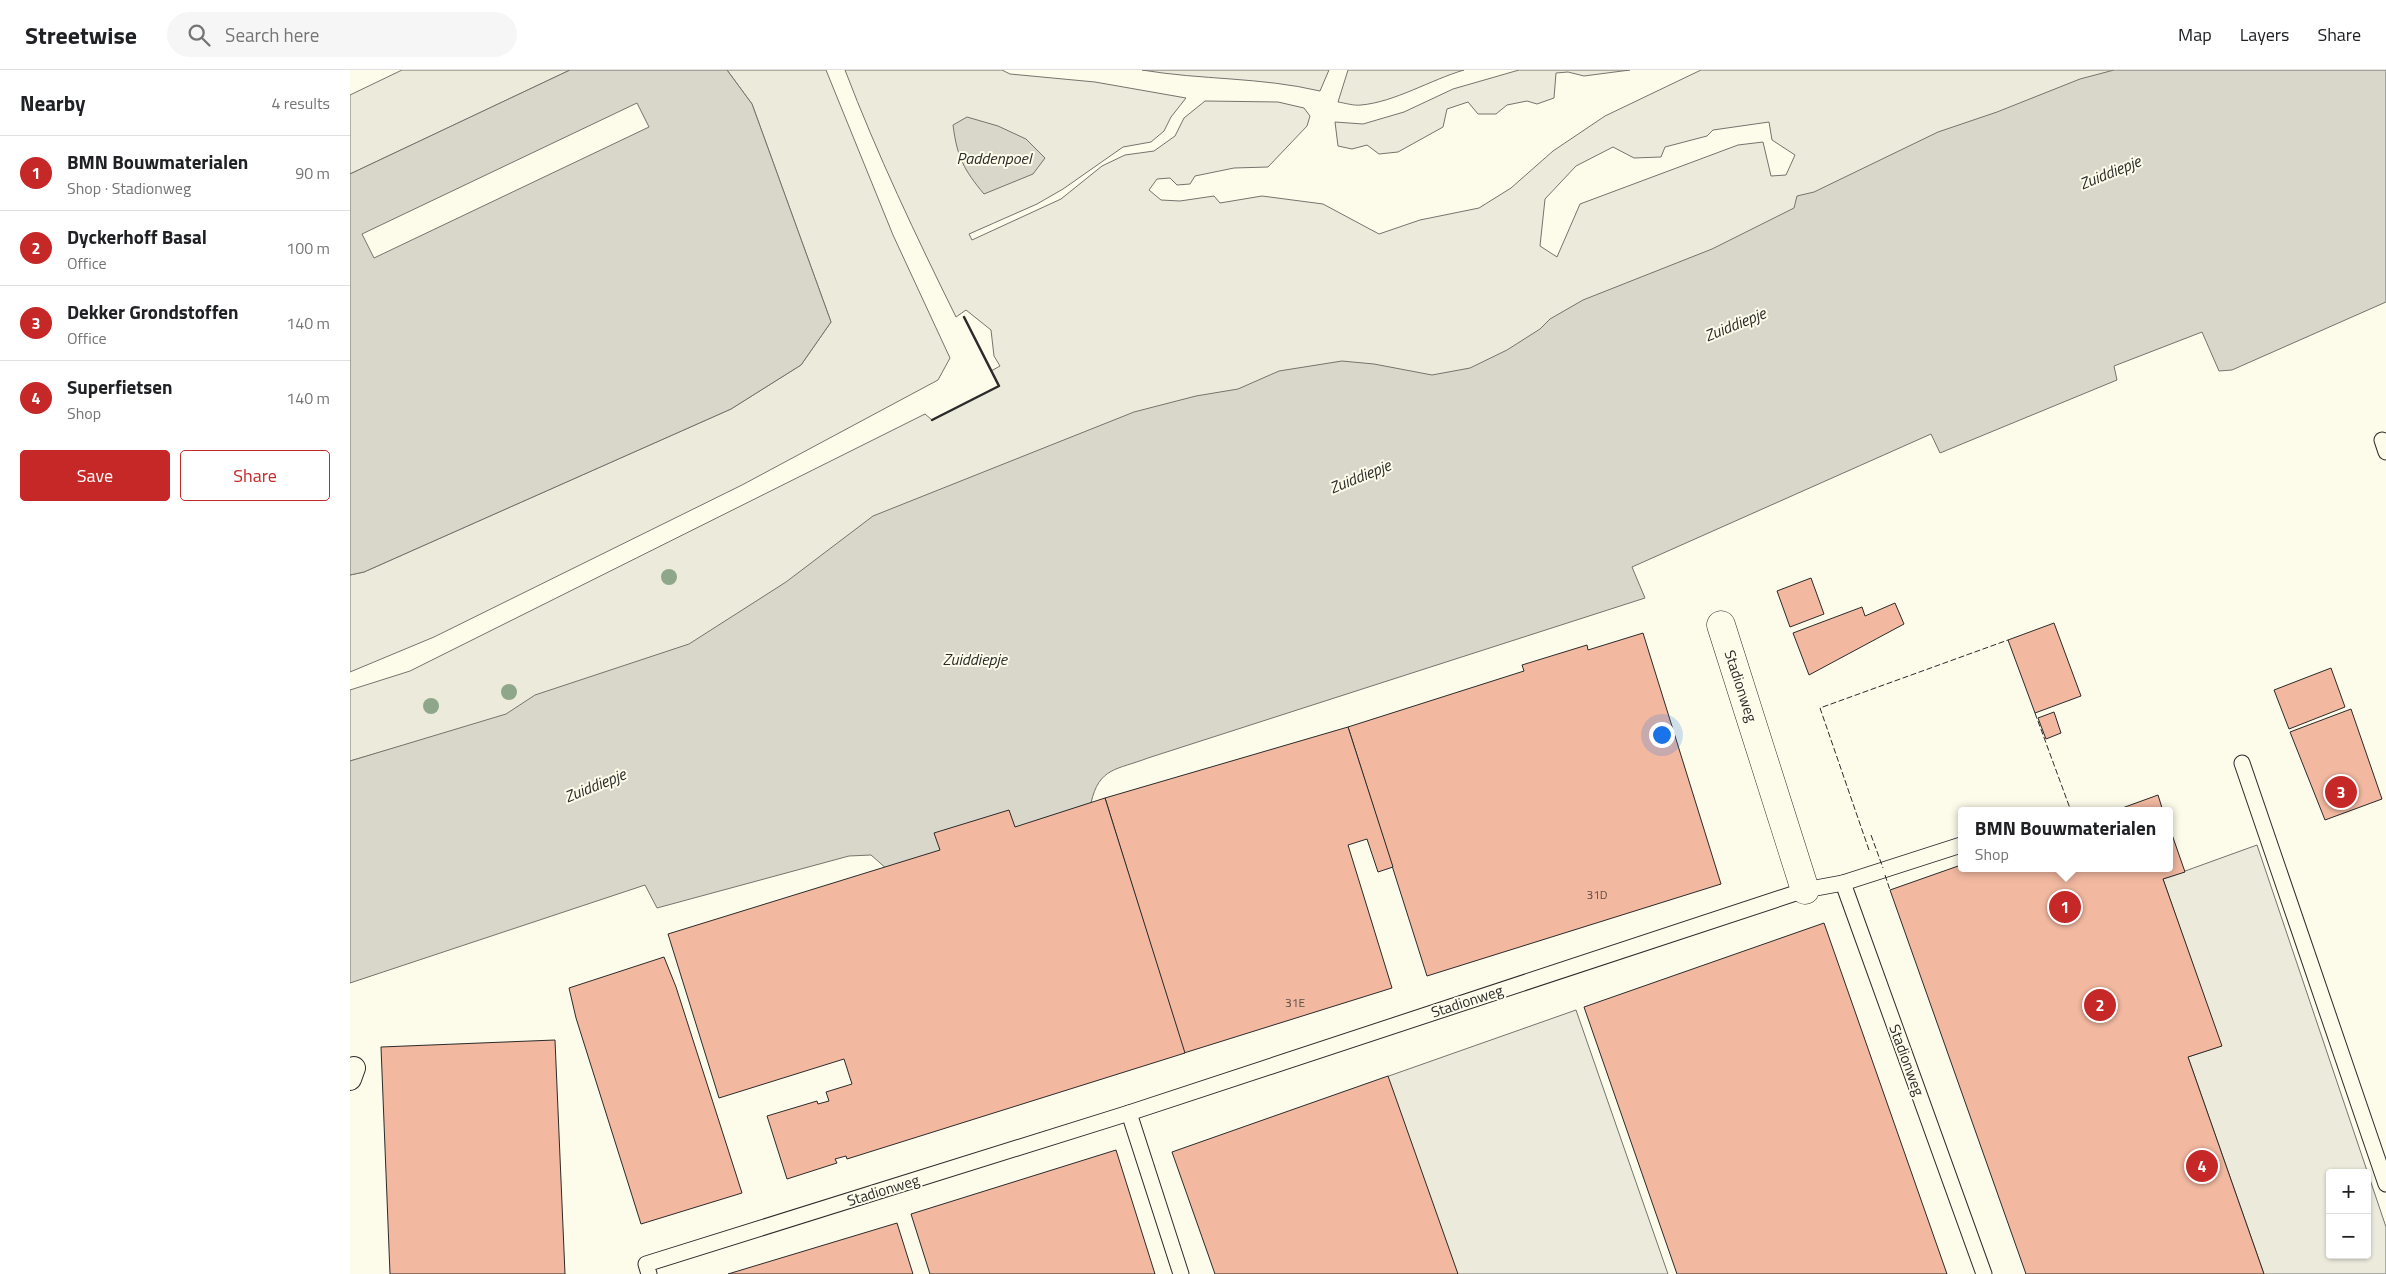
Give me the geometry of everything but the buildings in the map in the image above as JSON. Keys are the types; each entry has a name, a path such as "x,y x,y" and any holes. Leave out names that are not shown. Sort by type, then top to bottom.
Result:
{"street":[{"name":"Stadionweg","path":"1721,625 1805,890"}],"lane":[{"path":"2242,763 2386,1184"},
{"path":"1843,883 1958,846"},
{"name":"Stadionweg","path":"649,1274 646,1264 1129,1113 1805,890 1843,883 1984,1274"},
{"path":"1129,1113 1181,1274"}],"shaded area":[{"path":"402,70 570,70 350,174 350,95"},
{"path":"727,70 826,70 893,235 950,358 938,380 742,485 434,637 350,672 350,575 364,572 731,409 801,365 831,322 752,104"},
{"path":"845,70 1002,70 1010,74 1095,82 1186,98 1171,117 1164,131 1151,142 1123,147 1063,189 1037,204 969,234 972,240 1061,199 1102,166 1125,155 1154,151 1175,136 1184,118 1205,101 1278,102 1304,108 1310,116 1307,126 1268,167 1234,168 1195,176 1190,184 1177,185 1170,178 1157,179 1149,190 1161,200 1180,201 1214,196 1220,203 1262,196 1323,204 1379,234 1420,220 1479,208 1511,188 1553,151 1605,116 1701,70 2207,70 1472,371 826,623 350,761 350,690 410,671 925,414 932,420 999,386 991,371 1000,366 994,356 991,330 966,310 956,317 870,133","holes":["1769,122 1772,140 1795,155 1786,175 1771,176 1763,142 1738,145 1580,204 1557,257 1540,246 1545,199 1576,166 1613,147 1634,158 1661,157 1665,147 1707,136 1713,130"]},
{"path":"1142,70 1329,70 1320,91 1276,83 1186,76"},
{"path":"1348,70 1464,70 1387,100 1352,105 1338,102"},
{"path":"1519,70 1630,70 1584,76 1568,72 1556,73 1554,98 1537,104 1527,101 1507,105 1496,114 1478,114 1468,102 1447,109 1443,127 1398,152 1379,154 1367,145 1352,149 1338,146 1335,122 1363,124 1404,112 1453,89"},
{"path":"2257,845 2366,1169 2326,1169 2326,1259 2371,1259 2371,1183 2386,1227 2386,1274 2264,1274 2188,1057 2221,1046 2163,879"},
{"path":"1576,1010 1668,1274 1455,1274 1386,1077"}],"water":[{"path":"570,70 727,70 752,104 831,322 801,365 731,409 364,572 350,575 350,174"},
{"name":"Zuiddiepje","path":"2114,70 2386,70 2386,302 2232,370 2219,371 2202,332 2114,366 2117,380 1940,453 1931,434 1632,567 1645,598 1118,768 1104,776 1099,782 1091,803 888,870 871,855 849,856 657,908 645,885 350,983 350,761 506,714 535,695 689,644 786,582 873,516 1134,412 1196,396 1238,389 1279,371 1342,361 1374,364 1432,375 1470,368 1507,350 1540,329 1550,319 1583,300 1712,249 1794,208 1797,196 1814,192 1938,132 1997,112 2080,79"},
{"name":"Paddenpoel","path":"967,117 998,126 1026,139 1045,158 1033,174 984,194 966,170 957,146 953,125"}],"pier":[{"path":"637,103 649,127 374,258 362,234"}],"fence":[{"path":"1869,850 1820,708 2008,640"},
{"path":"2035,713 2070,807"},
{"path":"1871,835 1883,868"},
{"path":"1885,875 1890,890"}],"wall":[{"path":"932,420 999,386 964,317"}],"place":[{"name":"Dekker Grondstoffen","path":"2341,792"},
{"name":"BMN Bouwmaterialen","path":"2065,907"},
{"name":"Dyckerhoff Basal","path":"2100,1005"},
{"name":"Superfietsen","path":"2202,1166"}]}
